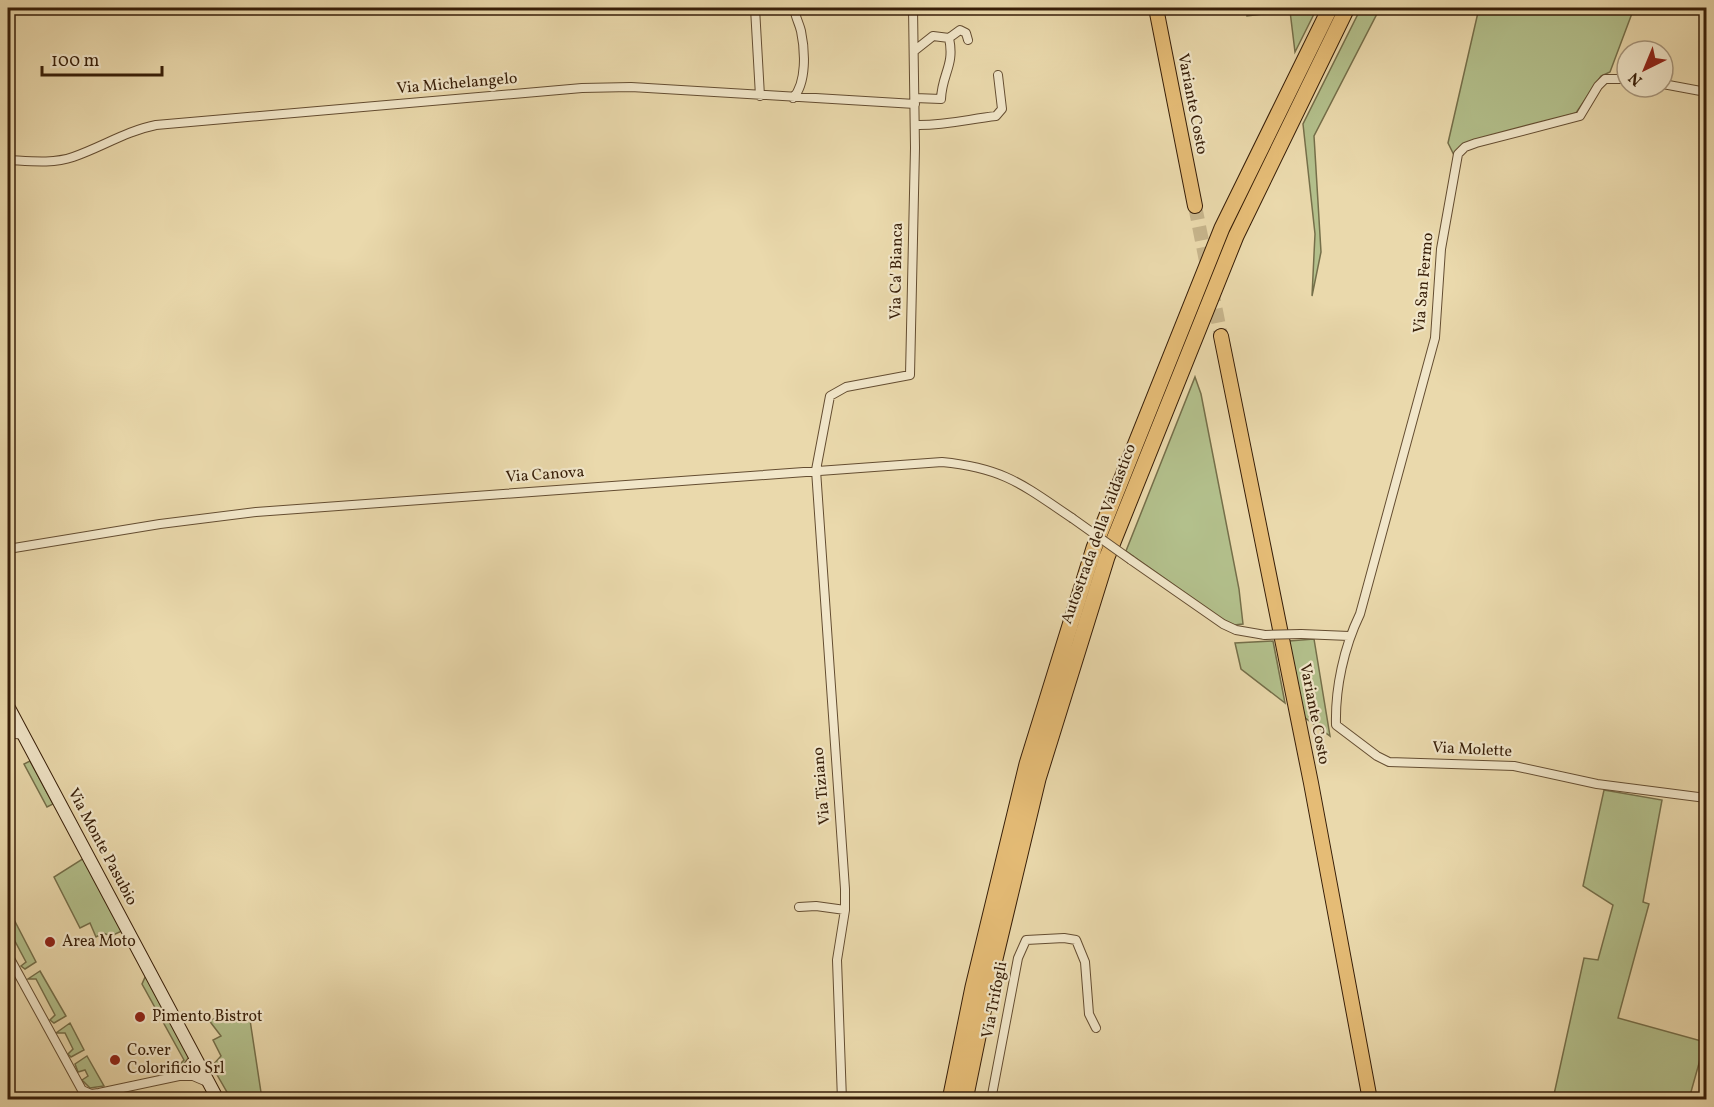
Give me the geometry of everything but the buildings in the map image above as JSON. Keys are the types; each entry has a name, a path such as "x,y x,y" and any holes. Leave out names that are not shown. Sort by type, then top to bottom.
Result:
{"highway":[{"name":"Variante Costo","path":"1156,8 1195,206"},
{"name":"Autostrada della Valdastico","path":"950,1100 973,987 1027,764 1094,548 1222,228 1330,8"},
{"name":"Autostrada della Valdastico","path":"965,1100 988,988 1038,778 1107,557 1236,236 1347,8"},
{"name":"Variante Costo","path":"1221,336 1311,783 1370,1100"}],"main road":[{"name":"Via Monte Pasubio","path":"9,713 24,735 218,1100"}],"street":[{"path":"755,8 760,96"},
{"path":"793,98 800,87 802,66 801,32 794,8"},
{"name":"Via Ca' Bianca","path":"816,470 830,396 854,385 910,375 915,125 913,8"},
{"path":"914,51 933,36 949,38 960,30 966,33 968,40"},
{"name":"Via Michelangelo","path":"8,160 52,161 72,158 128,132 156,125 582,88 631,87 793,98 915,101 941,99 943,79 951,64 949,38"},
{"path":"915,125 949,124 974,117 996,116 1002,109 998,75"},
{"name":"Via San Fermo","path":"1349,636 1360,614 1435,338 1441,249 1458,154 1465,147 1476,143 1580,116 1598,86 1605,80 1615,80"},
{"path":"1675,86 1707,92"},
{"name":"Via Canova","path":"8,549 235,514 942,462 978,465 1022,484 1223,624 1244,632 1265,634 1349,636"},
{"name":"Via Tiziano","path":"816,470 845,910 837,960 842,1100"},
{"name":"Via Molette","path":"1349,636 1336,707 1336,724 1377,756 1389,762 1514,766 1597,784 1707,798"},
{"path":"8,734 24,735"},
{"path":"799,907 816,906 845,910"},
{"name":"Via Trifogli","path":"991,1100 1018,958 1026,940 1064,938 1076,940 1085,962 1089,1014 1096,1028"},
{"path":"8,955 82,1090 90,1094 99,1093 179,1076 193,1076 209,1083"},
{"path":"179,1076 195,1058"}],"green space":[{"path":"1247,8 1317,8 1295,52 1290,11 1247,16"},
{"path":"1361,8 1391,8 1379,10 1314,136 1321,252 1312,296 1315,234 1303,124"},
{"path":"1479,8 1634,8 1622,39 1615,39 1615,59 1610,72 1601,76 1576,113 1465,144 1455,157 1448,143"},
{"path":"1195,377 1201,394 1239,589 1243,624 1234,625 1222,619 1126,551"},
{"path":"1314,639 1330,736 1304,717 1289,641"},
{"path":"1273,641 1285,703 1241,669 1235,643"},
{"path":"30,761 53,804 47,807 24,764"},
{"path":"1604,790 1662,800 1643,902 1649,904 1618,1018 1705,1042 1689,1099 1553,1099 1584,958 1598,960 1613,905 1583,886"},
{"path":"84,858 122,931 111,936 103,933 96,937 90,923 80,928 54,877"},
{"path":"8,908 36,962 25,969 21,966 26,962 8,928"},
{"path":"40,971 66,1016 54,1023 50,1020 55,1015 36,979 28,979"},
{"path":"146,975 190,1056 179,1070 184,1060 142,984"},
{"path":"208,1019 250,1020 262,1099 231,1099 212,1066 221,1056 213,1040 221,1036"},
{"path":"70,1023 84,1050 71,1057 68,1054 73,1049 65,1033 56,1033"},
{"path":"87,1056 104,1086 90,1088 82,1080 88,1076 85,1070 78,1072 75,1064"}],"waterway":[{"path":"8,1092 12,1100"}],"tunnel":[{"path":"1195,206 1221,336"}],"place":[{"name":"Area Moto","path":"50,942"},
{"name":"Pimento Bistrot","path":"140,1017"},
{"name":"Co.ver Colorificio Srl","path":"115,1060"}]}
